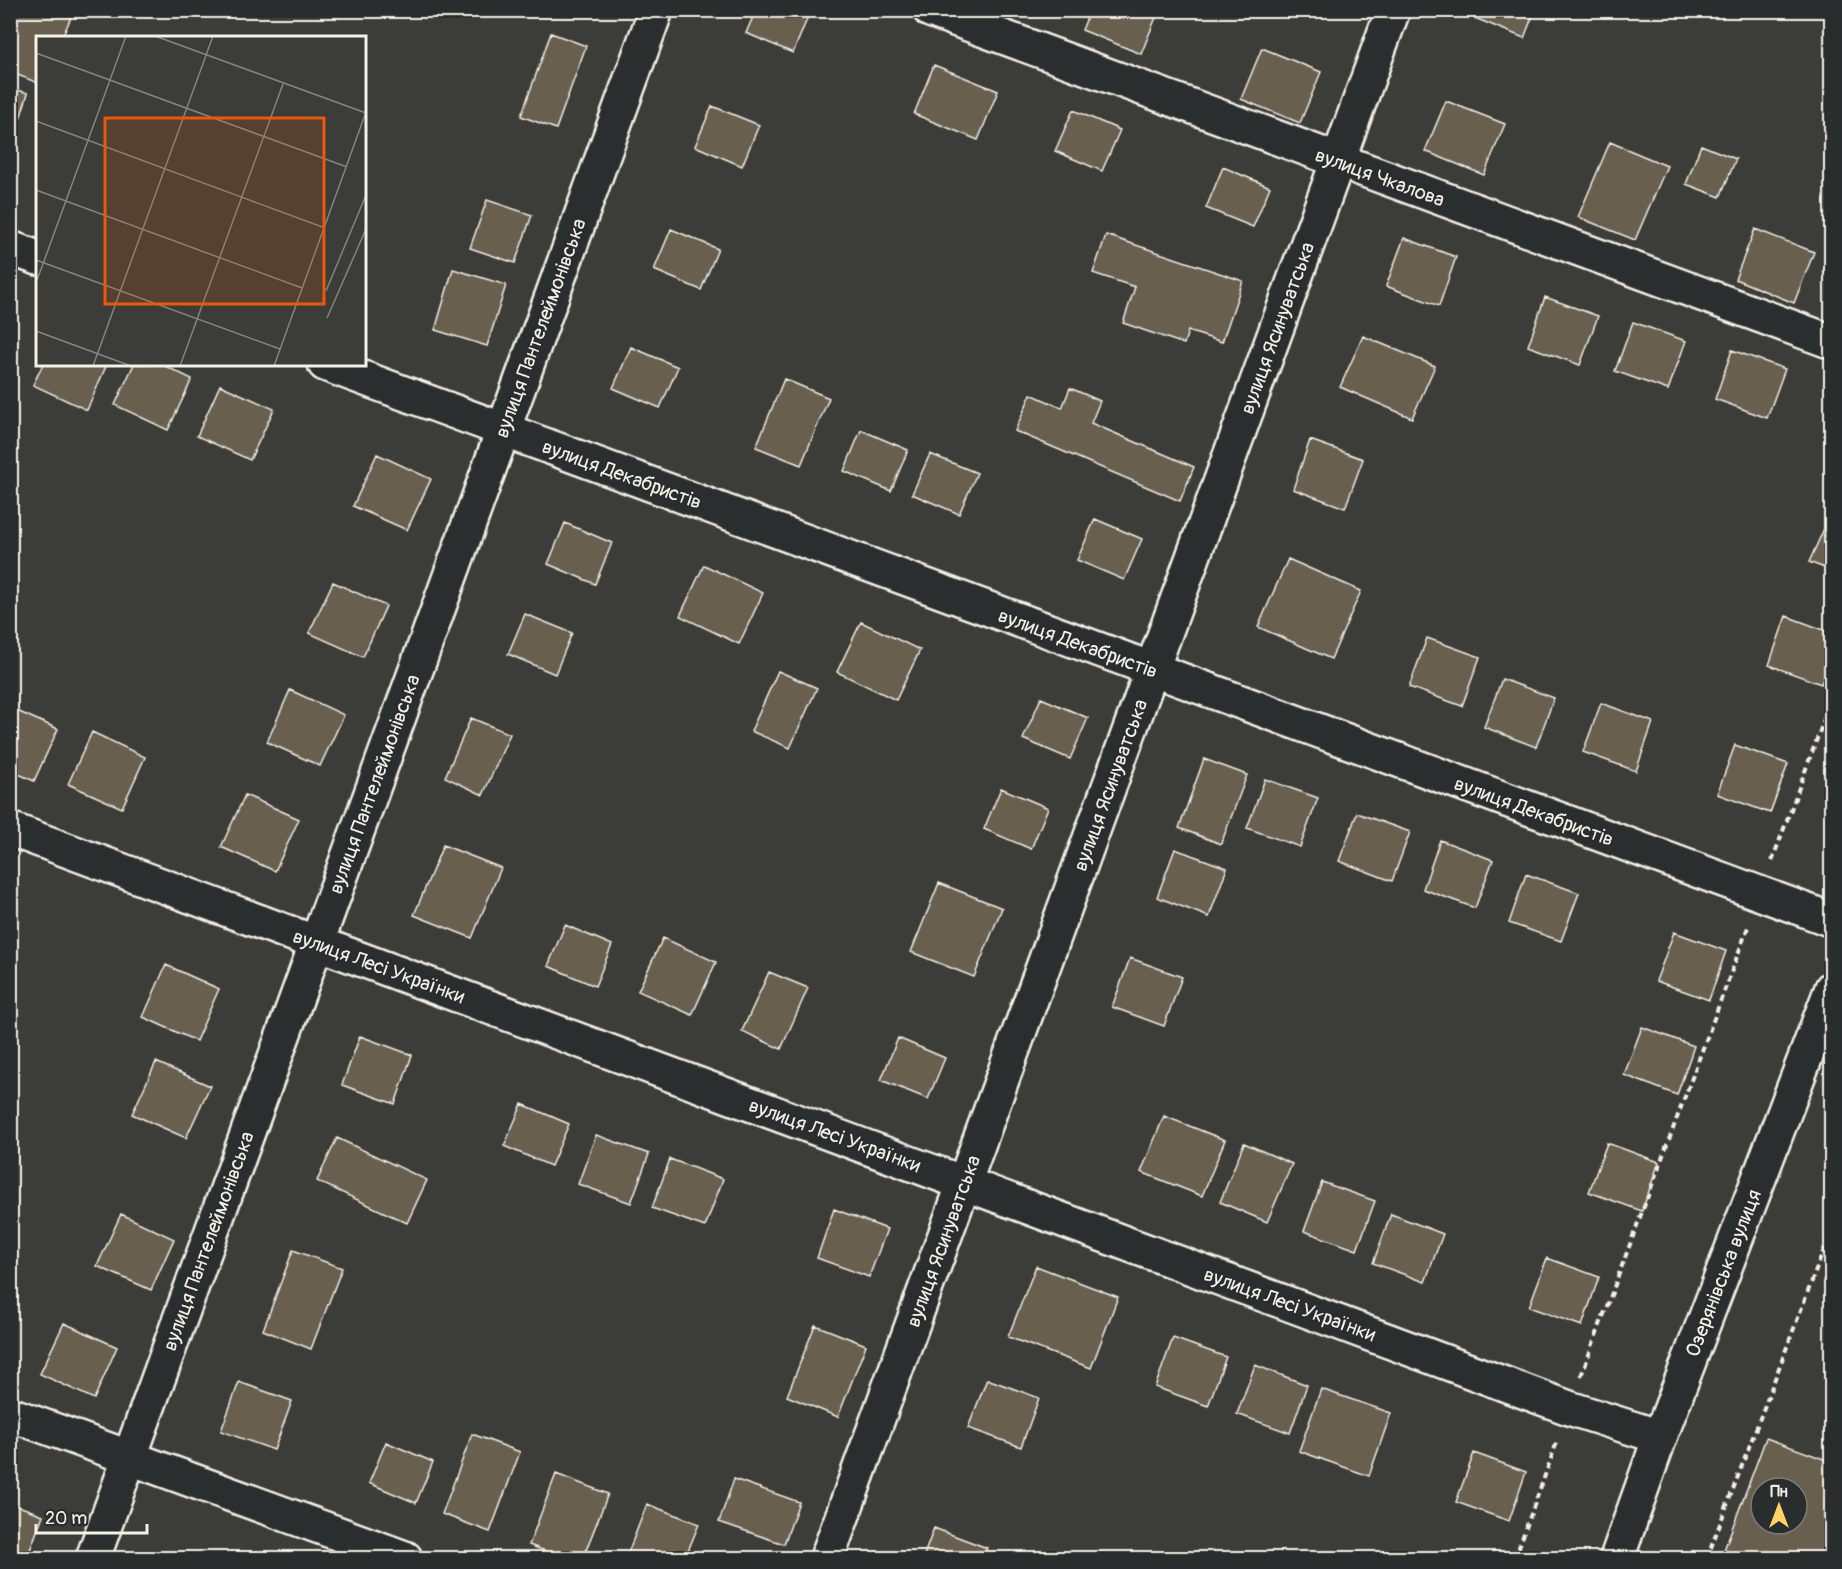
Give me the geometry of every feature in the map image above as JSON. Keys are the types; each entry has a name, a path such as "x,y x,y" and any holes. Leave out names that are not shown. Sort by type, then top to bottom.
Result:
{"street":[{"name":"вулиця Пантелеймонівська","path":"93,1558 656,10"},
{"name":"вулиця Чкалова","path":"930,10 1832,342"},
{"name":"вулиця Ясинуватська","path":"827,1558 1393,10"},
{"path":"10,248 36,257"},
{"name":"вулиця Декабристів","path":"330,366 1832,920"},
{"name":"вулиця Лесі Українки","path":"10,829 1569,1408 1660,1437"},
{"name":"Озерянівська вулиця","path":"1617,1558 1660,1437 1832,988"},
{"path":"10,1414 405,1558"}],"path":[{"path":"1515,1558 1832,698"},
{"path":"1707,1558 1832,1228"}],"building":[{"path":"10,10 56,10 71,17 63,36 36,36 36,82 10,72"},
{"path":"756,10 810,12 793,53 746,33"},
{"path":"1090,10 1159,10 1141,54 1082,30"},
{"path":"1466,10 1535,10 1524,38 1465,14"},
{"path":"551,33 586,46 556,129 521,116"},
{"path":"1262,48 1321,72 1300,123 1241,99"},
{"path":"934,65 998,91 978,140 914,114"},
{"path":"10,88 28,93 10,151"},
{"path":"1446,101 1505,124 1484,175 1425,151"},
{"path":"712,106 759,125 742,166 695,146"},
{"path":"1073,110 1120,130 1102,171 1055,151"},
{"path":"1610,142 1667,166 1635,240 1578,217"},
{"path":"1701,145 1736,159 1720,197 1686,184"},
{"path":"1223,167 1270,187 1253,227 1206,208"},
{"path":"487,200 532,215 515,263 470,248"},
{"path":"671,229 718,249 701,290 654,270"},
{"path":"1755,229 1814,252 1794,303 1735,279"},
{"path":"1106,235 1243,281 1222,342 1188,331 1184,344 1123,323 1135,287 1093,273"},
{"path":"1404,238 1456,257 1439,306 1386,286"},
{"path":"453,269 506,285 487,346 435,330"},
{"path":"1545,297 1598,316 1580,365 1528,346"},
{"path":"1633,322 1686,341 1668,390 1615,371"},
{"path":"1363,336 1435,366 1412,418 1340,387"},
{"path":"631,347 678,367 660,408 613,388"},
{"path":"1732,350 1785,369 1767,418 1715,399"},
{"path":"42,366 106,366 87,410 33,385"},
{"path":"133,366 165,366 192,379 168,430 115,405"},
{"path":"784,379 829,398 801,465 756,447"},
{"path":"220,385 274,409 250,460 197,436"},
{"path":"1070,388 1100,401 1091,423 1194,467 1180,501 1015,431 1031,394 1062,408"},
{"path":"861,430 908,450 891,491 844,471"},
{"path":"1310,440 1363,459 1345,508 1293,489"},
{"path":"377,454 431,479 407,530 353,506"},
{"path":"930,454 977,473 959,514 912,494"},
{"path":"1832,511 1832,571 1809,562"},
{"path":"1095,519 1142,539 1124,580 1077,560"},
{"path":"565,523 612,543 595,584 548,564"},
{"path":"1288,559 1361,591 1331,659 1258,627"},
{"path":"704,565 763,593 739,644 680,616"},
{"path":"333,582 386,606 363,657 309,633"},
{"path":"525,614 572,633 555,674 508,654"},
{"path":"1786,616 1832,633 1832,656 1821,684 1769,665"},
{"path":"861,622 920,650 896,700 837,672"},
{"path":"1427,638 1480,657 1462,706 1409,687"},
{"path":"778,671 817,688 790,748 751,731"},
{"path":"1502,679 1554,698 1536,747 1484,727"},
{"path":"290,690 344,715 320,766 267,742"},
{"path":"1041,698 1088,718 1070,759 1023,739"},
{"path":"1601,703 1653,722 1636,771 1583,752"},
{"path":"10,708 58,729 34,781 10,770"},
{"path":"471,718 510,734 483,795 445,777"},
{"path":"92,732 145,757 122,808 68,784"},
{"path":"1735,745 1788,764 1770,813 1717,794"},
{"path":"1204,759 1247,775 1221,844 1179,828"},
{"path":"1265,779 1318,798 1300,847 1247,828"},
{"path":"1001,788 1048,808 1031,849 984,829"},
{"path":"245,795 299,819 275,871 221,847"},
{"path":"1357,813 1410,832 1392,881 1339,861"},
{"path":"1440,840 1493,860 1475,908 1423,889"},
{"path":"443,845 501,868 472,938 414,915"},
{"path":"1175,849 1227,868 1209,917 1157,897"},
{"path":"1526,874 1579,893 1561,941 1509,923"},
{"path":"939,883 1002,908 974,977 911,952"},
{"path":"565,925 612,945 595,986 548,966"},
{"path":"1674,932 1726,951 1709,1000 1656,981"},
{"path":"663,938 716,962 692,1015 638,991"},
{"path":"1130,958 1182,977 1164,1026 1112,1007"},
{"path":"166,965 219,989 196,1041 143,1017"},
{"path":"769,972 808,988 781,1049 742,1031"},
{"path":"1642,1027 1694,1046 1677,1095 1624,1075"},
{"path":"360,1036 412,1055 395,1104 342,1085"},
{"path":"898,1038 945,1058 928,1099 881,1080"},
{"path":"156,1062 210,1086 186,1138 132,1114"},
{"path":"522,1104 569,1124 551,1166 504,1146"},
{"path":"1164,1116 1225,1140 1202,1196 1141,1172"},
{"path":"596,1135 649,1154 631,1203 578,1184"},
{"path":"337,1138 427,1180 407,1223 317,1181"},
{"path":"1244,1143 1292,1164 1267,1222 1220,1202"},
{"path":"1607,1143 1659,1162 1642,1211 1589,1192"},
{"path":"670,1159 723,1179 705,1227 652,1208"},
{"path":"1322,1182 1375,1201 1357,1250 1304,1231"},
{"path":"834,1209 887,1229 869,1277 817,1258"},
{"path":"121,1214 174,1239 151,1290 97,1266"},
{"path":"1391,1214 1443,1234 1425,1282 1373,1263"},
{"path":"293,1250 342,1268 311,1349 263,1330"},
{"path":"1547,1258 1599,1277 1582,1326 1529,1307"},
{"path":"1036,1266 1118,1297 1091,1368 1008,1337"},
{"path":"64,1323 117,1347 94,1399 40,1374"},
{"path":"815,1325 866,1345 838,1417 787,1396"},
{"path":"1173,1338 1226,1357 1208,1406 1155,1387"},
{"path":"1255,1365 1307,1385 1290,1433 1237,1414"},
{"path":"987,1379 1039,1398 1021,1447 968,1428"},
{"path":"239,1382 292,1401 274,1450 221,1431"},
{"path":"1321,1389 1391,1413 1369,1476 1299,1451"},
{"path":"472,1434 520,1452 490,1532 442,1514"},
{"path":"1766,1438 1832,1462 1832,1558 1721,1558 1749,1483 1749,1536 1809,1536 1809,1476 1752,1476"},
{"path":"386,1442 433,1462 416,1503 369,1483"},
{"path":"1474,1453 1526,1472 1509,1521 1456,1502"},
{"path":"556,1474 608,1494 583,1558 564,1558 529,1545"},
{"path":"734,1479 799,1502 784,1544 719,1522"},
{"path":"10,1503 43,1515 27,1558 10,1554"},
{"path":"647,1504 699,1524 685,1558 626,1558"},
{"path":"934,1528 987,1548 982,1558 923,1558"}]}
